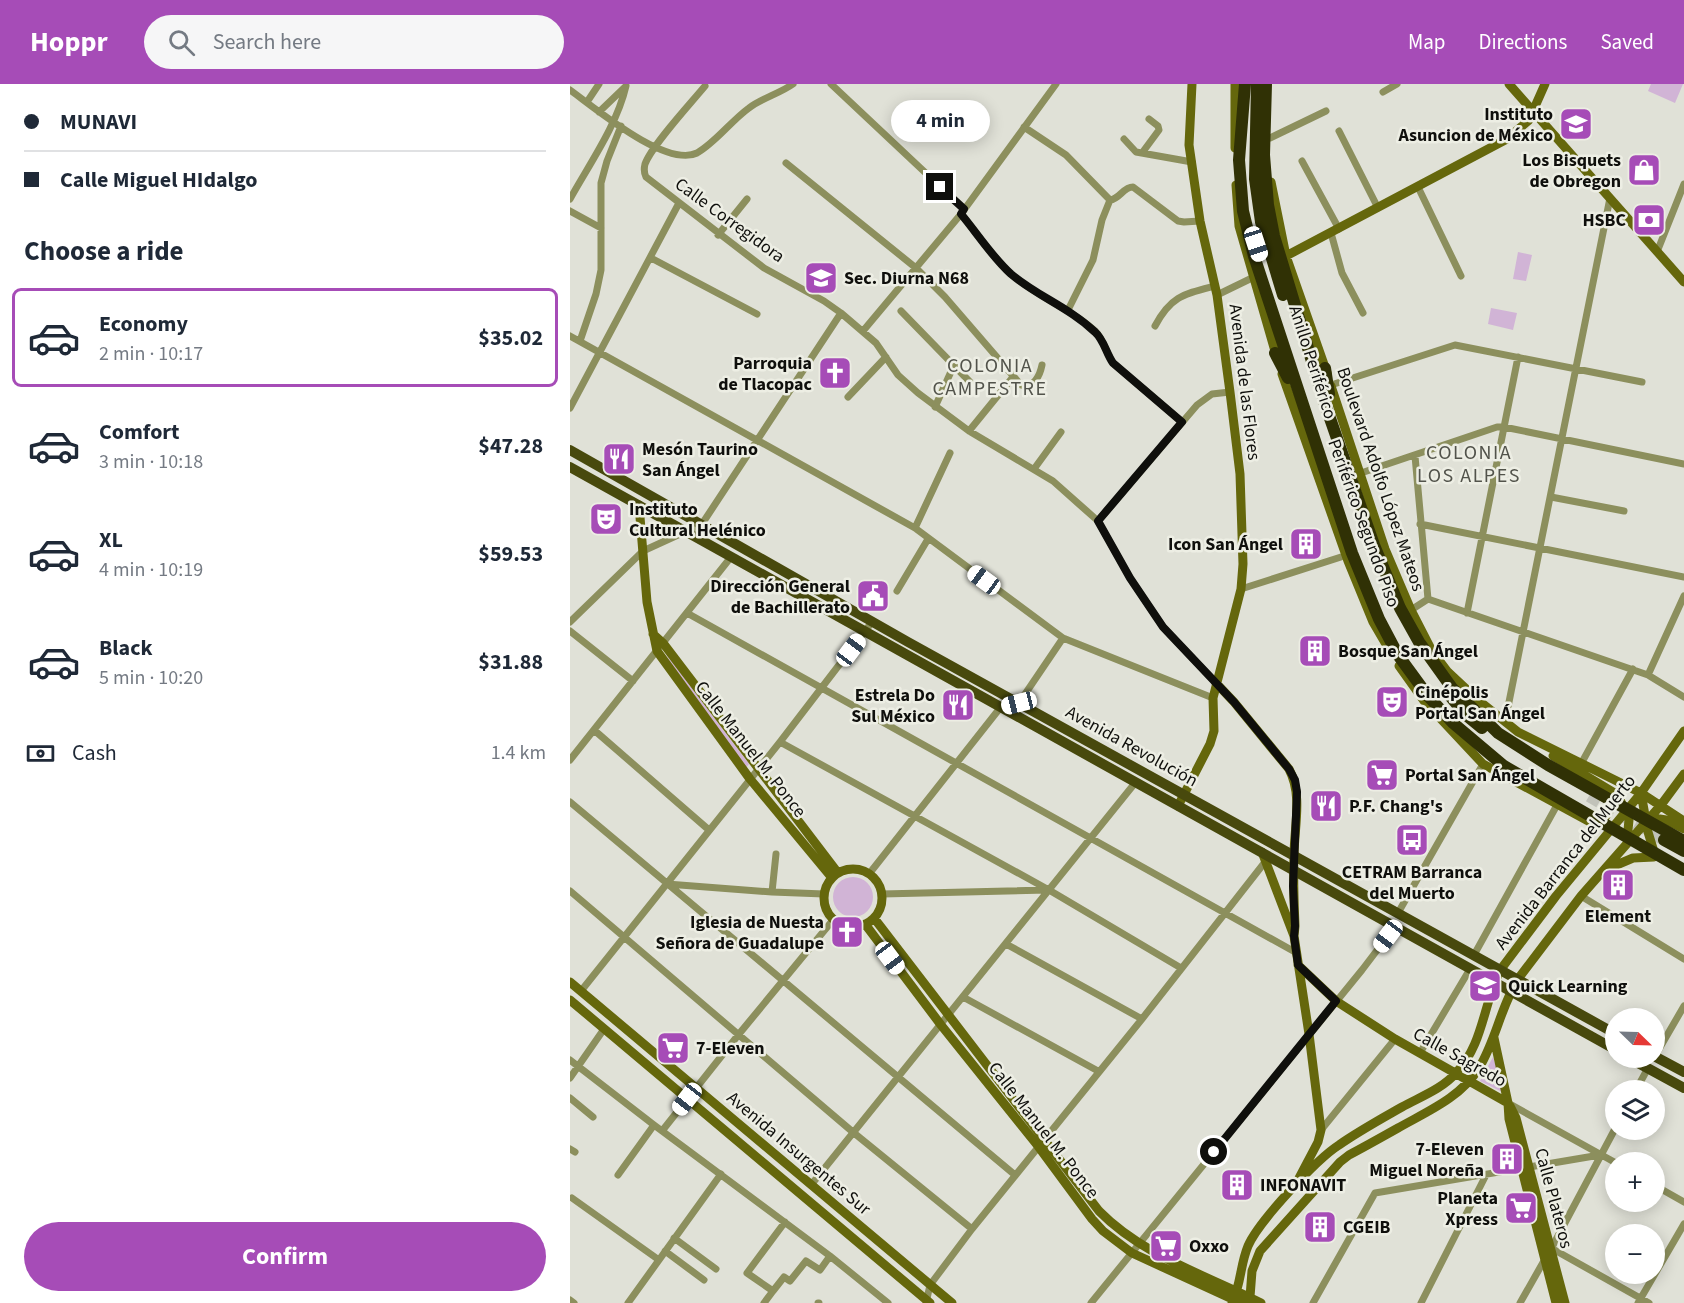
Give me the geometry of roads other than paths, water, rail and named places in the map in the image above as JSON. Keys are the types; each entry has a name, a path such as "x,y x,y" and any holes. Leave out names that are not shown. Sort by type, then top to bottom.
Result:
{"highway":[{"name":"Anillo Periférico","path":"1247,84 1244,167 1249,222 1319,439 1385,616 1405,652 1445,698"},
{"name":"Periférico Segundo Piso","path":"1247,84 1239,160 1243,211 1254,256 1352,553 1378,619 1398,655 1428,696 1453,723 1504,766 1684,870"},
{"name":"Anillo Periférico","path":"1257,84 1255,179 1261,222 1305,365 1367,547 1393,612 1458,719 1509,760 1586,801"},
{"name":"Periférico Segundo Piso","path":"1266,84 1264,155 1268,205 1274,236 1326,406 1374,545 1419,642 1452,688 1498,733 1548,765 1684,841"},
{"path":"1255,135 1269,155"},
{"path":"1275,353 1319,439"},
{"path":"1325,368 1360,489 1405,609"},
{"path":"1343,476 1364,490"},
{"path":"1418,692 1445,698 1447,671"},
{"path":"1657,850 1684,851"},
{"path":"1657,850 1684,863"}],"main road":[{"name":"Avenida de las Flores","path":"1192,84 1189,146 1200,221 1216,290 1240,474 1243,564 1240,589 1216,683"},
{"path":"1234,84 1236,208 1252,278 1275,353 1348,561 1373,622 1394,658 1418,692 1483,764 1627,843 1657,850 1684,875"},
{"name":"Boulevard Adolfo López Mateos","path":"1271,84 1269,155 1272,188 1286,256 1325,368"},
{"path":"1509,84 1684,282"},
{"path":"1286,256 1508,139 1529,120 1545,84"},
{"name":"Boulevard Adolfo López Mateos","path":"1329,385 1361,473 1364,490 1405,609 1447,671 1518,732 1641,793 1684,821"},
{"name":"Avenida Revolución","path":"570,450 872,622 1605,1028"},
{"name":"Avenida Revolución","path":"570,467 1178,806 1264,857 1294,870 1394,928 1605,1044"},
{"path":"595,481 602,468"},
{"name":"Calle Manuel M. Ponce","path":"639,505 647,602 653,634 750,779 835,875"},
{"name":"Calle Manuel M. Ponce","path":"660,647 759,768 835,875"},
{"path":"1216,683 1289,769 1295,780 1297,792 1293,886 1295,952 1309,1034 1321,1130 1318,1142 1293,1189"},
{"path":"1178,806 1210,744 1214,731 1212,698 1216,683"},
{"path":"1212,698 1218,698 1225,693"},
{"path":"1212,715 1222,703 1234,702"},
{"name":"Avenida Barranca del Muerto","path":"1628,816 1684,731"},
{"path":"1518,732 1536,746 1618,795 1628,816 1627,843"},
{"name":"Avenida Barranca del Muerto","path":"1240,1300 1255,1261 1266,1242 1286,1224 1340,1162 1437,1107 1470,1082 1494,1038 1510,990 1581,896 1683,778"},
{"path":"1641,793 1657,850"},
{"path":"1588,821 1603,820 1618,795"},
{"path":"1608,832 1628,816 1666,820 1684,829"},
{"path":"1657,850 1666,820"},
{"name":"Avenida Barranca del Muerto","path":"1240,1300 1241,1268 1249,1243 1293,1189 1338,1146 1436,1089 1456,1074 1473,1049 1481,1031 1494,982 1501,969 1608,832"},
{"path":"1603,872 1627,860 1657,850"},
{"path":"1264,857 1294,936"},
{"path":"857,869 869,874 876,881 882,894 880,906 874,918 865,924 850,927 833,920 825,907 824,894 835,875 857,869"},
{"path":"1277,887 1293,886"},
{"name":"Calle Manuel M. Ponce","path":"874,918 1041,1142 1092,1219 1132,1252 1240,1300"},
{"name":"Calle Manuel M. Ponce","path":"865,924 941,1025 1099,1211 1139,1244 1240,1300"},
{"name":"Calle Sagredo","path":"1298,965 1336,1001 1395,1039 1508,1102"},
{"name":"Avenida Insurgentes Sur","path":"570,982 952,1303"},
{"name":"Avenida Insurgentes Sur","path":"570,1000 927,1302"},
{"name":"Calle Plateros","path":"1494,1038 1508,1102 1516,1118 1556,1303"},
{"path":"1665,1062 1684,1072"},
{"path":"1648,1068 1684,1088"},
{"path":"1390,1114 1398,1128"},
{"name":"Calle Plateros","path":"1525,1168 1551,1248 1564,1303"},
{"path":"1240,1300 1261,1303"}],"street":[{"path":"587,102 599,84"},
{"path":"570,90 599,112 655,148 678,156 689,156 698,152 751,106 793,84"},
{"path":"831,84 962,212 1012,275 1068,310 1102,339 1113,363 1182,422"},
{"path":"863,331 962,212 1056,84"},
{"path":"1383,92 1397,84"},
{"path":"599,112 627,85"},
{"path":"570,199 614,122 627,85"},
{"path":"655,148 705,86"},
{"path":"1270,138 1326,111"},
{"path":"1142,153 1159,130 1158,126 1149,119"},
{"path":"580,341 596,294 601,270 601,183 607,160 621,126"},
{"path":"1024,127 1066,155 1110,200"},
{"path":"1339,131 1378,208"},
{"path":"1124,140 1136,152 1191,162"},
{"name":"Calle Corregidora","path":"655,148 646,163 644,172 646,177 718,235 764,268 841,313 876,343 898,375 935,407 969,431 1053,481 1098,521 1130,578 1163,627 1216,683"},
{"path":"1302,161 1335,231 1342,273 1363,313"},
{"path":"786,163 916,268 945,297 1021,385 1031,385 1040,375 1042,364"},
{"path":"1657,252 1684,184"},
{"path":"1068,310 1093,260 1102,220 1110,200 1133,187 1178,220 1200,221"},
{"path":"1418,187 1461,276"},
{"path":"1505,722 1610,198"},
{"path":"718,235 747,199"},
{"path":"570,408 679,203"},
{"path":"570,211 601,228"},
{"path":"651,258 757,314"},
{"path":"1155,326 1170,303 1177,299 1216,290 1252,278"},
{"path":"901,311 970,382"},
{"path":"570,621 643,551 702,524 841,313"},
{"path":"570,336 915,528 1062,638 1212,698"},
{"path":"1329,385 1455,345 1642,382"},
{"path":"848,397 886,357"},
{"path":"1467,613 1518,357"},
{"path":"935,407 954,365"},
{"path":"969,431 1012,377"},
{"path":"1098,521 1182,422 1212,394 1230,392"},
{"path":"1361,473 1497,427 1684,464"},
{"path":"1034,469 1061,432"},
{"path":"915,528 950,453"},
{"path":"1415,456 1428,599"},
{"path":"1551,497 1624,511"},
{"path":"1420,524 1684,577"},
{"path":"897,591 928,538"},
{"path":"570,760 731,557"},
{"path":"1240,589 1341,557"},
{"path":"1648,675 1684,596"},
{"path":"1405,609 1428,599 1633,669 1648,675 1684,697"},
{"path":"687,613 1295,952"},
{"path":"581,991 780,742 872,622"},
{"path":"570,631 633,681"},
{"path":"869,874 1000,708 1019,703 1062,638"},
{"path":"1581,764 1633,669"},
{"path":"594,730 709,830"},
{"path":"780,742 1049,890 1181,968"},
{"path":"1398,913 1483,764"},
{"path":"811,1185 1136,783"},
{"path":"570,802 1015,1175"},
{"path":"1474,955 1557,805"},
{"path":"772,892 776,854"},
{"path":"927,1302 930,1285 972,1229 1142,1019 1264,857"},
{"path":"667,884 824,894"},
{"path":"882,894 1049,890"},
{"path":"570,891 854,1133 972,1229"},
{"path":"1581,896 1684,959"},
{"path":"662,1131 833,920"},
{"path":"1091,1303 1394,928"},
{"path":"1006,944 1142,1019"},
{"path":"1420,1053 1470,969"},
{"path":"963,997 1098,1071"},
{"path":"1665,1039 1684,1006"},
{"path":"570,1078 604,1029"},
{"path":"1321,1130 1395,1039"},
{"path":"570,1060 830,1256 888,1303"},
{"path":"1641,1080 1648,1068"},
{"path":"570,1098 593,1117"},
{"name":"Calle Sagredo","path":"1508,1102 1605,1158"},
{"path":"618,1176 654,1125"},
{"path":"1520,1303 1609,1140"},
{"path":"1313,1303 1375,1193 1600,1155"},
{"path":"628,1303 721,1174"},
{"path":"1421,1303 1486,1175"},
{"path":"1665,1191 1684,1202"},
{"path":"572,1198 659,1260"},
{"path":"772,1291 747,1273 785,1222"},
{"path":"1640,1301 1684,1224"},
{"path":"674,1238 716,1269"},
{"path":"1551,1248 1640,1301 1649,1303"},
{"path":"665,1251 704,1280"},
{"path":"764,1303 784,1277 790,1281 806,1261 820,1270 830,1256"},
{"path":"570,1300 574,1303"}],"tunnel":[{"path":"1589,796 1664,840"}],"place":[{"name":"Instituto Asuncion de México","path":"1576,124"},
{"name":"Los Bisquets de Obregon","path":"1644,170"},
{"name":"HSBC","path":"1649,220"},
{"name":"Sec. Diurna N68","path":"821,278"},
{"name":"Parroquia de Tlacopac","path":"835,373"},
{"name":"Mesón Taurino San Ángel","path":"619,459"},
{"name":"Instituto Cultural Helénico","path":"606,519"},
{"name":"Icon San Ángel","path":"1306,544"},
{"name":"Dirección General de Bachillerato","path":"873,596"},
{"name":"Bosque San Ángel","path":"1315,651"},
{"name":"Cinépolis Portal San Ángel","path":"1392,702"},
{"name":"Estrela Do Sul México","path":"958,705"},
{"name":"Portal San Ángel","path":"1382,775"},
{"name":"P.F. Chang's","path":"1326,806"},
{"name":"CETRAM Barranca del Muerto","path":"1412,840"},
{"name":"Element","path":"1618,885"},
{"name":"Iglesia de Nuesta Señora de Guadalupe","path":"847,932"},
{"name":"Quick Learning","path":"1485,986"},
{"name":"7-Eleven","path":"673,1048"},
{"name":"7-Eleven Miguel Noreña","path":"1507,1159"},
{"name":"INFONAVIT","path":"1237,1185"},
{"name":"Planeta Xpress","path":"1521,1208"},
{"name":"CGEIB","path":"1320,1227"},
{"name":"Oxxo","path":"1166,1246"}],"district":[{"name":"COLONIA CAMPESTRE","path":"990,376"},
{"name":"COLONIA LOS ALPES","path":"1469,464"}]}
